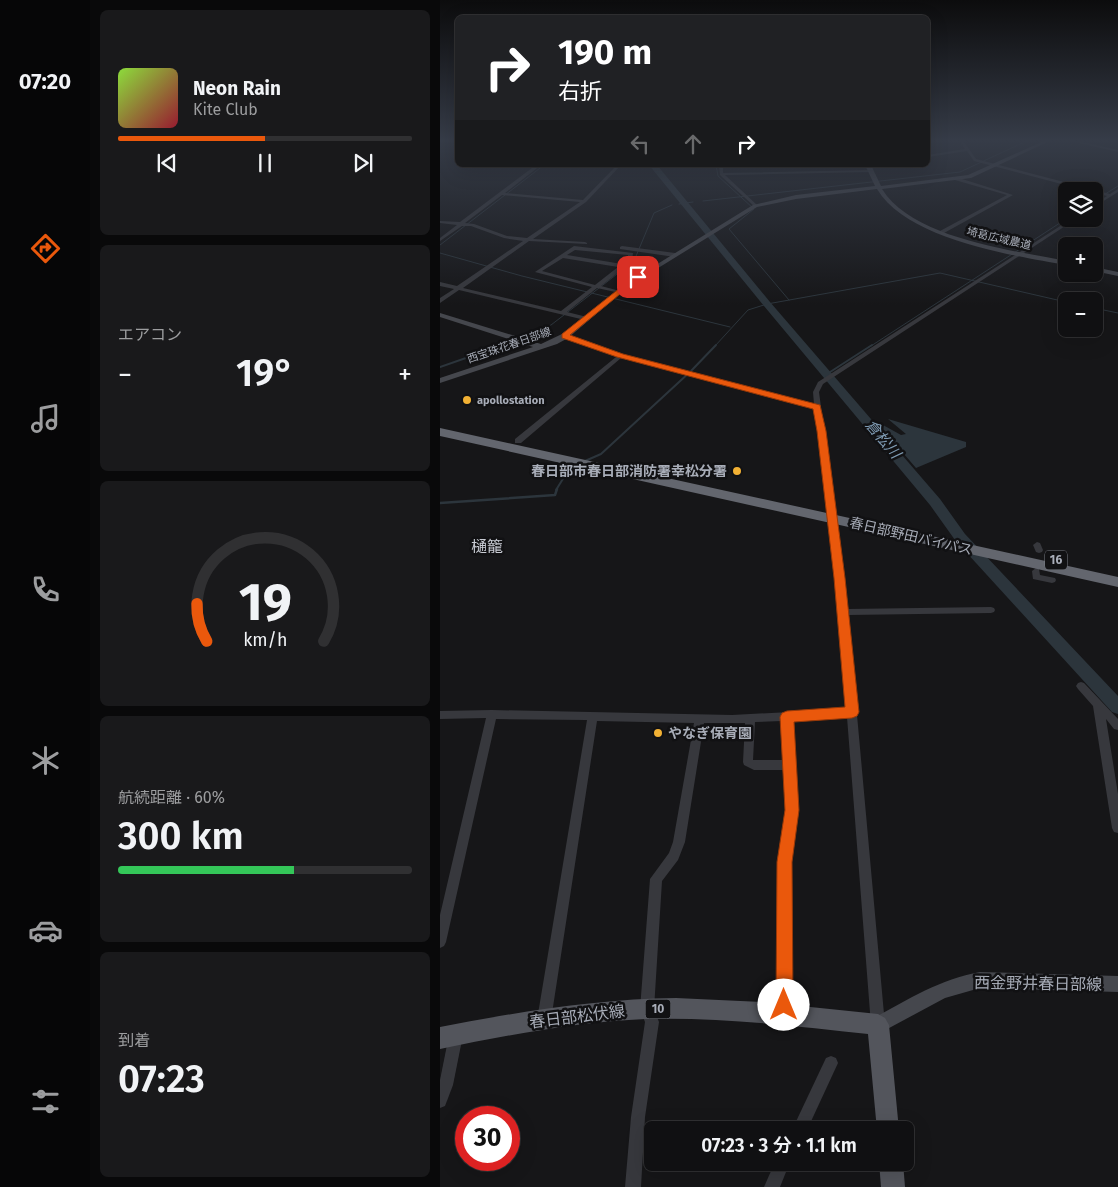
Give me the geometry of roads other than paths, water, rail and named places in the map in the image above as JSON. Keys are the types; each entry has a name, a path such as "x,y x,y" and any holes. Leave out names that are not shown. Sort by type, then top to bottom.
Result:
{"highway":[{"name":"春日部野田バイパス","path":"440,424 997,552 1118,582"},
{"name":"春日部野田バイパス","path":"440,432 831,514"},
{"name":"春日部野田バイパス","path":"997,552 1118,574"}],"main road":[{"path":"755,206 774,200 819,194"},
{"name":"埼葛広域農道","path":"884,194 901,212 942,232 967,241 1058,261"},
{"name":"西宝珠花春日部線","path":"440,380 542,347 565,336 585,318 648,270 755,206"},
{"path":"1103,271 1118,274"},
{"path":"440,315 542,347"},
{"name":"西金野井春日部線","path":"878,1025 946,988 962,982 980,980 1118,984"},
{"name":"春日部松伏線","path":"448,1037 544,1020 647,1009 711,1009 878,1025"},
{"path":"878,1025 887,1121"},
{"path":"892,1171 893,1187"}],"street":[{"path":"440,240 504,194"},
{"path":"509,194 584,201"},
{"path":"440,301 529,240 590,194"},
{"path":"743,194 755,206"},
{"path":"942,232 1011,195 1009,194"},
{"path":"1103,199 1109,194"},
{"path":"440,222 465,224 506,237 570,242 675,255"},
{"path":"878,1025 843,612 816,392 820,383 1061,227"},
{"path":"562,313 596,286 623,265 629,260 631,254 574,248 538,272 596,286 618,292"},
{"path":"562,256 648,270"},
{"path":"440,284 585,318"},
{"path":"565,336 620,356 817,407"},
{"path":"518,441 620,356"},
{"path":"1036,570 1036,577 1052,580"},
{"path":"843,612 991,610"},
{"path":"1082,686 1118,726"},
{"path":"1098,704 1118,828"},
{"path":"440,715 492,714 592,718 700,719 787,717 852,712"},
{"path":"440,942 492,714"},
{"path":"785,1016 784,862 792,810 787,717"},
{"path":"544,1020 592,718"},
{"path":"750,718 748,762 754,765 789,765"},
{"path":"633,1187 638,1117 652,1022 647,1009 656,879 674,856 679,842 700,719"},
{"path":"440,1100 446,1085 448,1037"},
{"path":"802,1121 831,1063"},
{"path":"772,1187 779,1171"}],"waterway":[{"path":"440,245 506,194"},
{"name":"倉松川","path":"677,194 767,304 935,502 960,537 1118,707"},
{"path":"741,197 762,194"},
{"path":"703,201 741,197"},
{"path":"741,197 754,209 729,229 789,300"},
{"name":"倉松川","path":"679,204 693,202"},
{"path":"592,293 634,261 654,213 672,205"},
{"path":"972,280 1058,224"},
{"path":"440,253 592,293"},
{"path":"715,346 748,310 767,304 940,273 972,280"},
{"path":"871,346 972,280"},
{"path":"972,280 1058,300"},
{"path":"499,346 551,325 592,293"},
{"path":"592,293 730,327"},
{"path":"1103,310 1118,313"},
{"path":"440,367 503,345"},
{"path":"585,461 601,454 691,371 716,345"},
{"path":"827,374 872,345"},
{"path":"556,490 566,474 578,465"},
{"path":"440,503 555,495 557,489"}],"place":[{"name":"apollostation","path":"467,400"},
{"name":"春日部市春日部消防署幸松分署","path":"737,471"},
{"name":"やなぎ保育園","path":"658,733"}],"district":[{"name":"樋籠","path":"487,546"}]}
